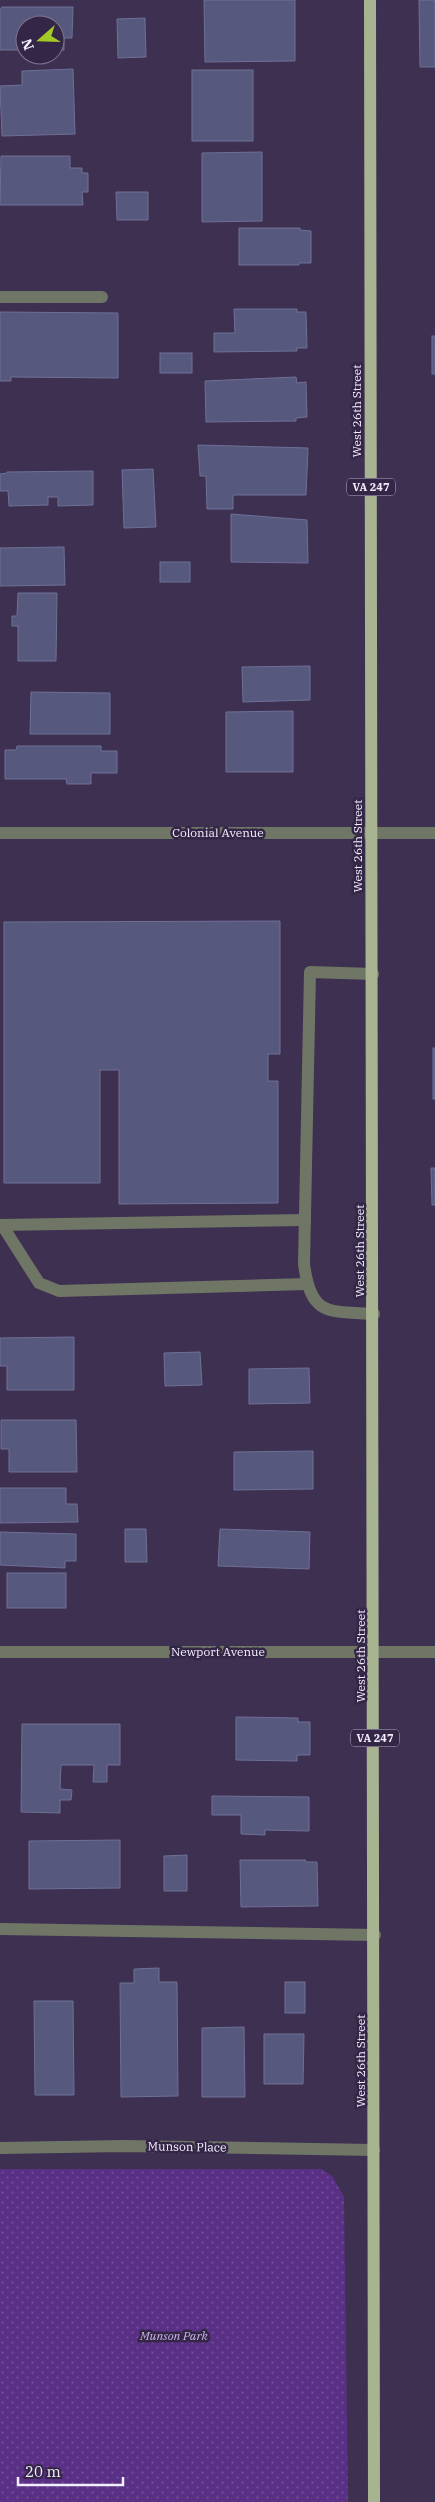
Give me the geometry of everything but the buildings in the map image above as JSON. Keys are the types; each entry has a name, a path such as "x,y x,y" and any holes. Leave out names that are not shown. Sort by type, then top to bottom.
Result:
{"main road":[{"name":"West 26th Street","path":"370,0 375,1652 374,2502"}],"street":[{"path":"0,297 102,297"},
{"name":"Colonial Avenue","path":"0,834 435,833"},
{"path":"373,974 310,972 304,1264 307,1284 314,1299 322,1308 331,1311 374,1314"},
{"path":"1,1225 305,1220"},
{"path":"1,1225 39,1283 59,1291 307,1284"},
{"name":"Newport Avenue","path":"0,1652 435,1652"},
{"path":"0,1929 375,1935"},
{"name":"Munson Place","path":"0,2148 123,2146 374,2150"}],"green space":[{"name":"Munson Park","path":"0,2169 322,2169 333,2177 344,2197 348,2502 0,2502"}]}
